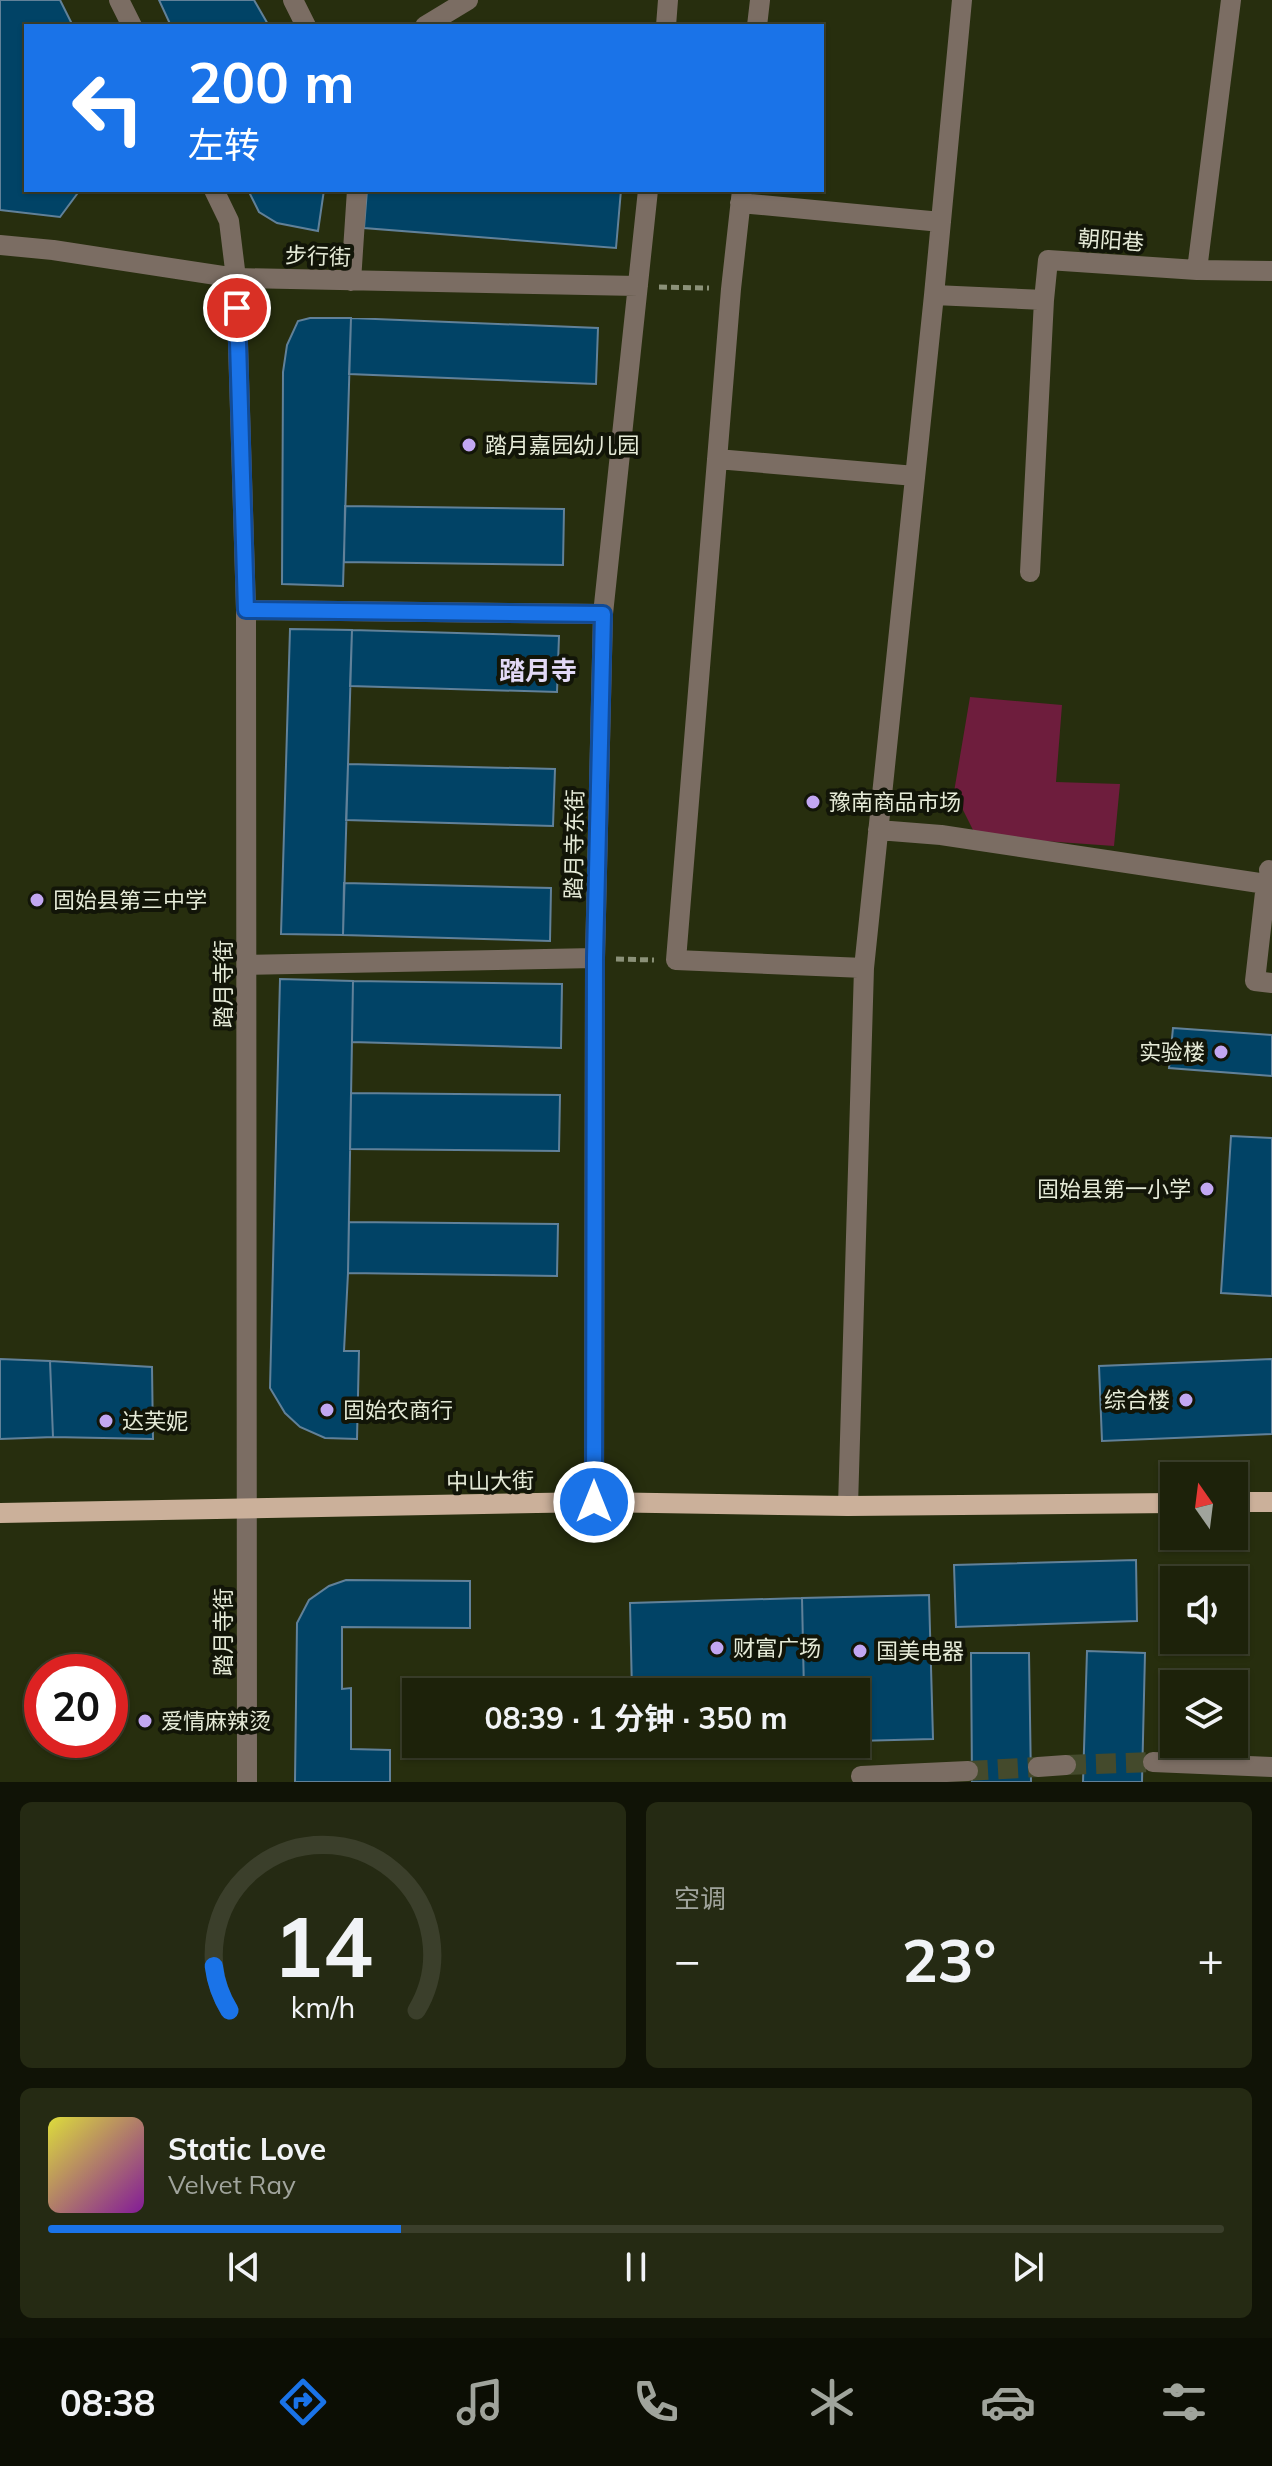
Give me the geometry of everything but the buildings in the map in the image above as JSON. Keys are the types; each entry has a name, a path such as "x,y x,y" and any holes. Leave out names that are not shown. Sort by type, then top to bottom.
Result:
{"main road":[{"name":"中山大街","path":"0,1513 594,1502 848,1506 1160,1503"},
{"path":"1248,1502 1272,1502"}],"street":[{"path":"119,0 131,24"},
{"path":"293,0 305,24"},
{"path":"428,24 468,0"},
{"path":"666,24 668,0"},
{"path":"757,24 760,0"},
{"path":"848,1506 864,968 962,0"},
{"path":"1197,270 1231,0"},
{"name":"踏月寺街","path":"215,192 229,221 236,278 246,610 247,1782"},
{"path":"351,281 357,192"},
{"name":"踏月寺东街","path":"594,1502 595,958 603,614 648,192"},
{"path":"864,968 676,960 731,289 741,196 941,222"},
{"name":"步行街","path":"0,245 236,278 638,286"},
{"name":"朝阳巷","path":"1044,300 1048,260 1197,270 1272,271"},
{"path":"934,295 1044,300 1030,572"},
{"path":"717,459 915,476"},
{"path":"246,610 603,614"},
{"path":"878,830 941,835 1266,884 1255,981 1272,983"},
{"path":"247,965 595,958"},
{"path":"1153,1762 1272,1767"},
{"path":"1038,1767 1066,1765"},
{"path":"861,1776 968,1771"}],"path":[{"path":"638,286 731,289"},
{"path":"595,958 676,960"}],"shaded area":[{"path":"970,697 1062,705 1056,782 1120,784 1114,846 976,836 954,792"}],"tunnel":[{"path":"1066,1765 1153,1762"},
{"path":"968,1771 1038,1767"}],"place":[{"name":"踏月嘉园幼儿园","path":"469,445"},
{"name":"豫南商品市场","path":"813,802"},
{"name":"固始县第三中学","path":"37,900"},
{"name":"实验楼","path":"1221,1052"},
{"name":"固始县第一小学","path":"1207,1189"},
{"name":"综合楼","path":"1186,1400"},
{"name":"固始农商行","path":"327,1410"},
{"name":"达芙妮","path":"106,1421"},
{"name":"财富广场","path":"717,1648"},
{"name":"国美电器","path":"860,1651"},
{"name":"爱情麻辣烫","path":"145,1721"}],"district":[{"name":"踏月寺","path":"538,670"}],"route":[{"path":"237,308 246,610 603,614 595,958 594,1502"}]}
